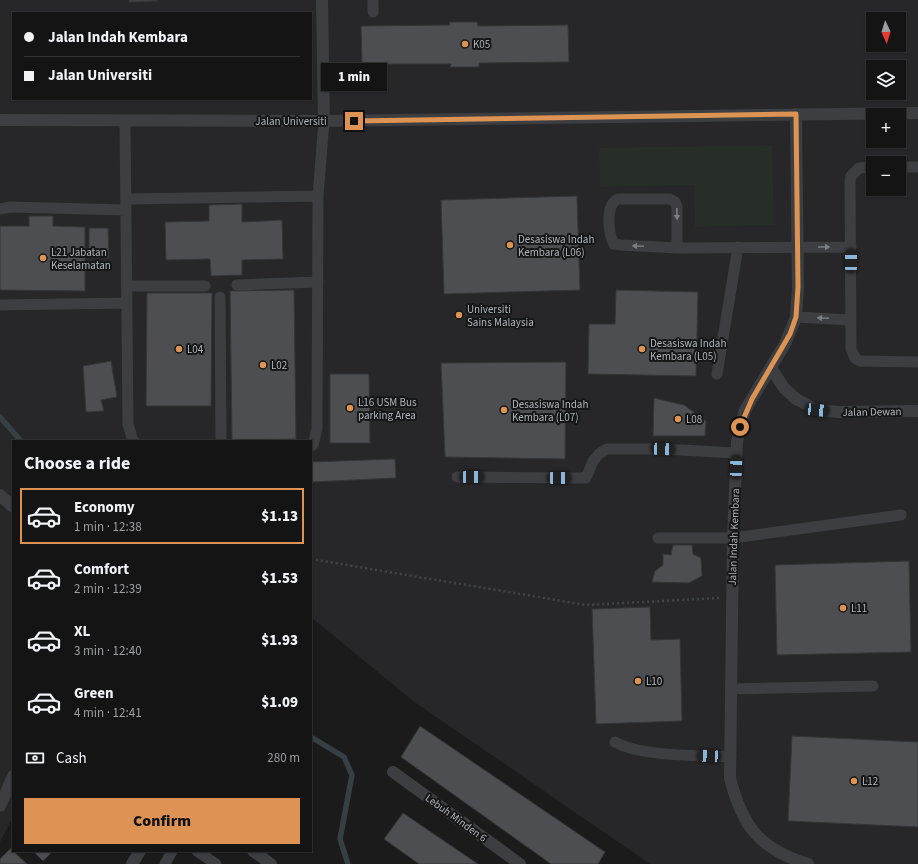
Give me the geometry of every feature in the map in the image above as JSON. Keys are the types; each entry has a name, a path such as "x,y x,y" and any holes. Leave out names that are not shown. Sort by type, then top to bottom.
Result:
{"street":[{"path":"322,0 324,122"},
{"name":"Jalan Universiti","path":"0,120 324,122 918,113"},
{"name":"Jalan Indah Kembara","path":"796,114 798,247 796,317 790,334 745,410 740,427 736,453 733,538 730,778 736,800 748,826 766,844 794,860 808,864"},
{"name":"Jalan Dewan","path":"771,368 784,388 796,399 817,410 839,412 918,411"},
{"path":"0,496 12,505"},
{"name":"Lebuh Minden 6","path":"393,772 520,864"},
{"path":"0,806 12,778"},
{"path":"132,864 139,852"},
{"path":"255,852 271,864"}],"lane":[{"path":"373,0 374,12"},
{"path":"125,120 128,424 133,440"},
{"path":"312,446 317,429 318,196 324,122"},
{"path":"906,167 918,167"},
{"path":"866,168 859,168 851,176 851,349 855,358 860,362 918,362"},
{"path":"0,209 10,207 318,196"},
{"path":"677,248 677,207 675,202 670,199 618,199 613,202 610,207 611,238 614,244 677,248 850,248"},
{"path":"717,374 738,247"},
{"path":"237,285 318,282"},
{"path":"127,286 205,286"},
{"path":"220,296 221,440"},
{"path":"0,305 127,303"},
{"path":"796,317 851,320"},
{"path":"456,478 586,478 593,461 599,454 607,449 663,449 736,453"},
{"path":"658,538 733,538 902,515"},
{"path":"732,689 874,686"},
{"path":"615,742 626,748 664,753 731,757"},
{"path":"165,864 171,852"},
{"path":"198,852 216,864"}],"path":[{"path":"312,559 586,605 732,598"}],"shaded area":[{"name":"Universiti Sains Malaysia","path":"0,0 918,0 918,864 650,864 413,701 312,618 312,440 12,440 12,819 0,842"},
{"path":"772,145 774,225 695,227 694,185 600,187 599,148"}],"building":[{"path":"129,0 157,0 157,1 129,2"},
{"name":"K05","path":"449,22 477,22 478,26 568,25 569,62 479,63 479,67 450,67 451,64 362,64 361,26 450,25"},
{"name":"Desasiswa Indah Kembara (L06)","path":"577,196 580,290 444,294 441,200"},
{"path":"242,204 242,222 282,220 283,259 242,260 242,275 211,276 210,259 166,260 165,222 209,221 209,205"},
{"name":"L21 Jabatan Keselamatan","path":"29,216 53,216 53,226 85,227 85,291 0,290 0,226 29,226"},
{"path":"89,228 108,228 109,258 89,258"},
{"name":"L02","path":"294,290 296,439 232,440 230,291"},
{"name":"Desasiswa Indah Kembara (L05)","path":"616,290 698,292 696,376 588,374 589,324 615,324"},
{"name":"L04","path":"147,293 212,293 211,406 146,406"},
{"path":"111,361 117,397 101,400 104,411 86,412 83,366"},
{"name":"Desasiswa Indah Kembara (L07)","path":"566,362 565,459 445,457 441,363"},
{"name":"L16 USM Bus parking Area","path":"330,374 369,374 370,443 330,443"},
{"name":"L08","path":"654,398 684,405 706,421 705,436 653,436"},
{"path":"395,459 396,478 312,482 312,462"},
{"path":"673,545 692,545 693,554 701,558 702,576 689,583 652,582 655,571 663,565 663,554 671,555"},
{"name":"L11","path":"909,561 911,652 777,655 775,565"},
{"name":"L10","path":"650,607 651,640 680,639 682,721 596,724 592,609"},
{"path":"420,726 605,852 598,864 551,864 401,757"},
{"name":"L12","path":"792,736 918,742 918,827 788,821"},
{"path":"403,813 478,864 419,864 384,839"},
{"path":"11,848 12,852 14,852 27,864 0,864 0,859"},
{"path":"34,852 52,852 43,861"}],"waterway":[{"path":"0,417 20,440"},
{"path":"312,738 344,757 352,775 340,839 348,864"}],"place":[{"name":"K05","path":"465,44"},
{"name":"Desasiswa Indah Kembara (L06)","path":"510,245"},
{"name":"L21 Jabatan Keselamatan","path":"43,258"},
{"name":"Universiti Sains Malaysia","path":"459,315"},
{"name":"L04","path":"179,349"},
{"name":"Desasiswa Indah Kembara (L05)","path":"642,349"},
{"name":"L02","path":"263,365"},
{"name":"L16 USM Bus parking Area","path":"350,408"},
{"name":"Desasiswa Indah Kembara (L07)","path":"504,410"},
{"name":"L08","path":"678,419"},
{"name":"L11","path":"843,608"},
{"name":"L10","path":"638,681"},
{"name":"L12","path":"854,781"}],"route":[{"path":"354,121 796,114 798,287 796,317 790,334 745,410 740,427"}]}
